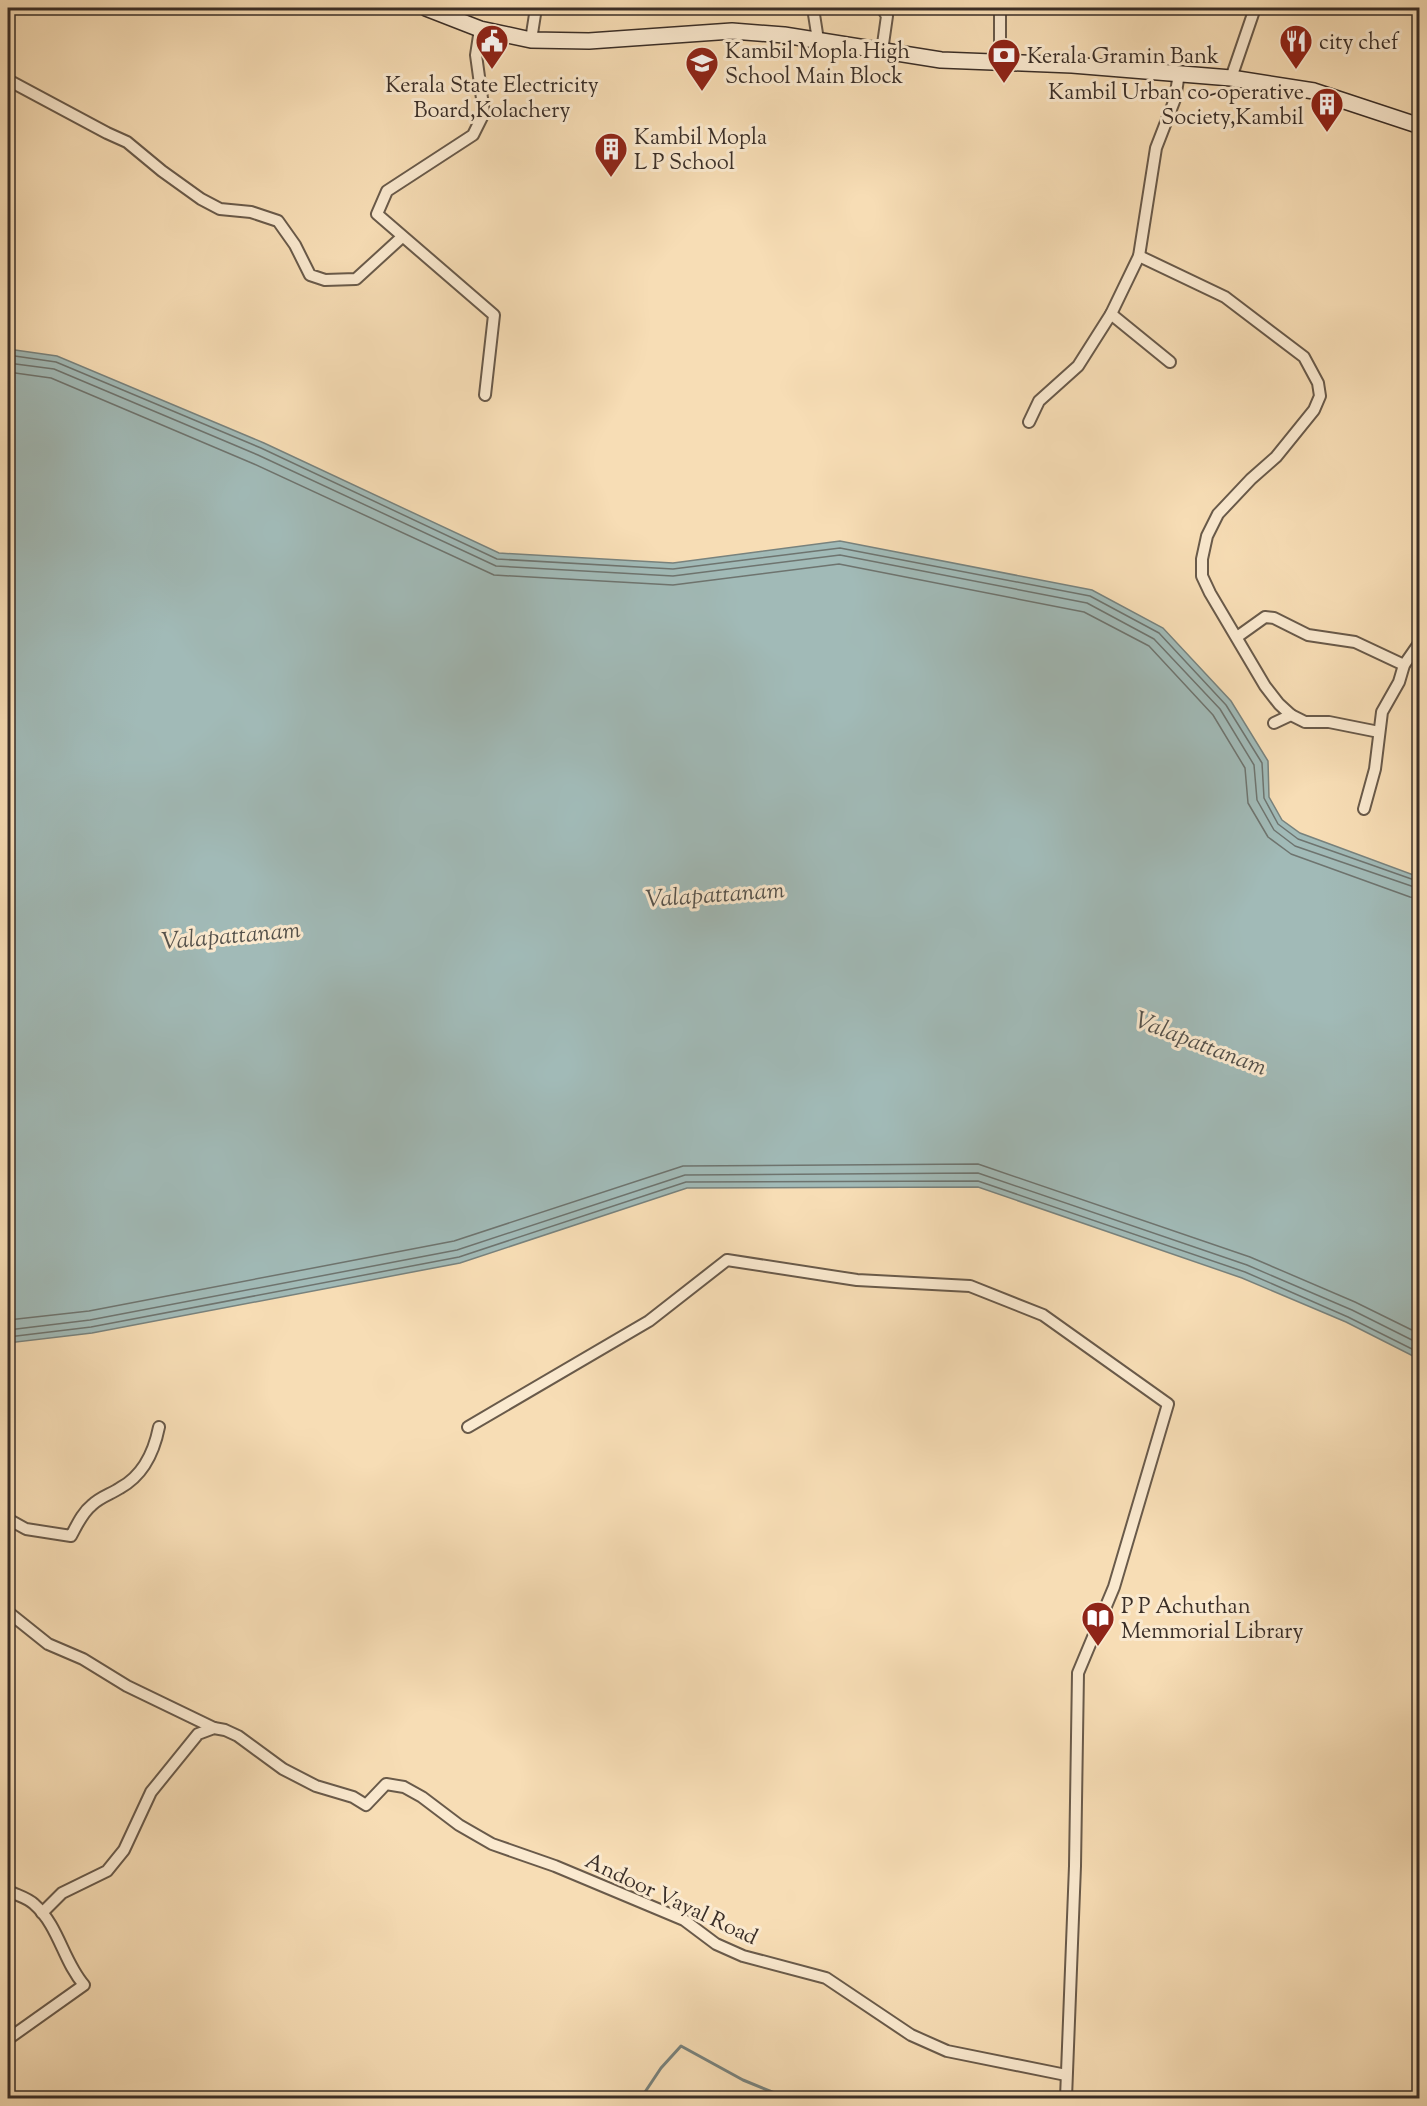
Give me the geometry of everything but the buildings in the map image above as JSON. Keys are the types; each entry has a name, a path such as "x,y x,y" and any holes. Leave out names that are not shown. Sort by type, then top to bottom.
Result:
{"main road":[{"path":"426,8 480,29 531,40 589,41 732,31 818,40 941,60 1072,65 1179,73 1232,73 1314,92 1419,126"}],"street":[{"path":"531,40 536,8"},
{"path":"813,8 818,40"},
{"path":"882,8 887,16 882,51"},
{"path":"1000,8 1000,63"},
{"path":"1232,73 1255,8"},
{"path":"480,29 476,55 484,113 473,135 387,191 377,214 494,315 485,395"},
{"path":"1029,422 1039,401 1078,366 1111,314 1139,256 1156,148 1175,99 1179,73"},
{"path":"8,81 127,142 162,171 201,199 220,209 251,212 278,221 295,245 310,274 325,280 356,279 402,237"},
{"path":"1139,256 1225,297 1304,357 1318,383 1320,396 1314,410 1276,457 1251,479 1218,514 1207,536 1202,559 1202,576 1210,594 1265,687 1291,715 1305,722 1329,722 1379,732"},
{"path":"1111,314 1170,362"},
{"path":"1237,638 1265,617 1274,618 1308,635 1355,642 1404,665"},
{"path":"1364,809 1375,769 1382,712 1399,681 1404,665 1419,642"},
{"path":"1274,723 1291,715"},
{"path":"468,1427 649,1322 727,1260 857,1280 970,1287 1043,1315 1168,1404 1114,1587 1078,1672 1075,1866 1066,2098"},
{"path":"8,1519 26,1529 71,1536 82,1515 93,1503 122,1488 144,1467 152,1455 159,1427"},
{"path":"8,1612 48,1644 83,1659 127,1686 214,1728"},
{"path":"42,1913 62,1893 107,1871 124,1850 151,1792 198,1734 214,1728"},
{"name":"Andoor Vayal Road","path":"214,1728 238,1736 283,1769 316,1786 352,1797 366,1805 386,1784 404,1787 422,1797 459,1825 492,1844 555,1866 684,1920 716,1944 743,1956 826,1978 911,2035 947,2051 1066,2075"},
{"path":"8,1895 13,1893 34,1903 49,1922 75,1976 84,1985 8,2039"}],"water":[{"name":"Valapattanam","path":"8,349 57,356 264,443 499,553 673,563 840,541 1092,590 1163,628 1231,701 1268,761 1269,797 1282,820 1300,833 1419,877 1419,1359 1346,1322 1242,1278 978,1187 687,1188 460,1263 92,1333 8,1343"}],"waterway":[{"path":"641,2098 661,2068 681,2046 743,2080 787,2098"}],"place":[{"name":"Kerala State Electricity Board,Kolachery","path":"492,70"},
{"name":"city chef","path":"1296,70"},
{"name":"Kerala Gramin Bank","path":"1004,84"},
{"name":"Kambil Mopla High School Main Block","path":"702,92"},
{"name":"Kambil Urban co-operative Society,Kambil","path":"1327,133"},
{"name":"Kambil Mopla L P School","path":"611,178"},
{"name":"P P Achuthan Memmorial Library","path":"1098,1647"}]}
